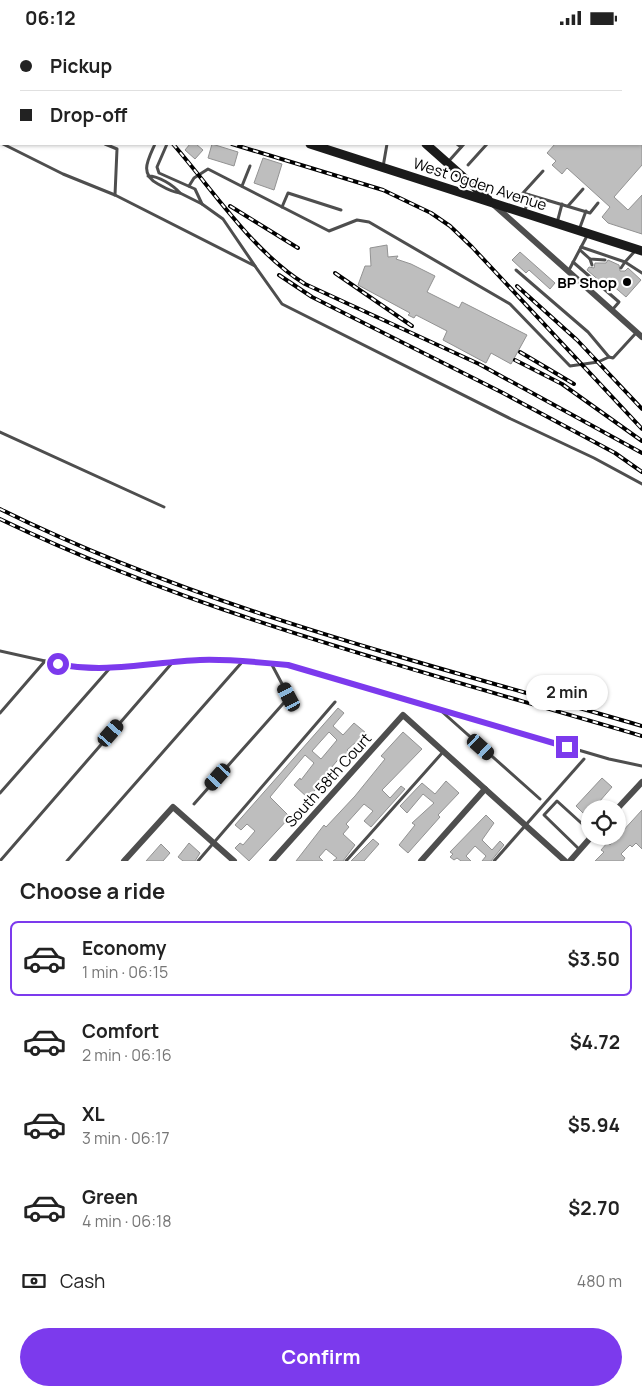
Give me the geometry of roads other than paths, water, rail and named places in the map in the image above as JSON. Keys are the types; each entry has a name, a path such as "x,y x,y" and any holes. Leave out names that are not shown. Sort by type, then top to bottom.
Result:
{"main road":[{"name":"West Ogden Avenue","path":"313,145 639,250"},
{"path":"427,145 492,202"}],"street":[{"path":"492,202 639,334"},
{"name":"South 58th Court","path":"272,861 403,715 443,752"},
{"path":"443,752 565,861"},
{"path":"625,800 642,782"},
{"path":"420,861 485,789"},
{"path":"124,861 173,807 234,861"},
{"path":"570,861 584,845"}],"lane":[{"path":"5,145 63,174 116,195 255,266"},
{"path":"107,145 117,149 116,195"},
{"path":"155,145 146,165 148,176 165,189 180,193 202,203 223,219 282,304 511,419 594,458 642,484"},
{"path":"167,145 157,167 160,173 195,189 202,203"},
{"path":"383,167 387,145"},
{"path":"447,163 463,145"},
{"path":"468,165 486,145"},
{"path":"242,186 250,166"},
{"path":"189,186 194,179 208,169 329,231 357,220 369,222 510,305 570,366 598,362 609,357 613,358 639,334"},
{"path":"542,171 523,193 590,213 598,203"},
{"path":"568,206 583,189"},
{"path":"282,207 288,193 341,210"},
{"path":"524,213 529,195"},
{"path":"557,223 562,204"},
{"path":"568,271 580,249 586,211"},
{"path":"580,249 590,259 592,265"},
{"path":"580,249 626,262 642,273"},
{"path":"620,267 639,250"},
{"path":"590,259 605,260"},
{"path":"573,262 619,302 612,310"},
{"path":"516,270 588,332 609,357"},
{"path":"603,288 608,282"},
{"path":"0,432 164,507"},
{"path":"0,651 85,668 244,661 288,665 609,759 642,766"},
{"path":"0,713 45,661"},
{"path":"67,861 244,661"},
{"path":"0,861 172,663"},
{"path":"194,804 289,697 271,663"},
{"path":"0,793 111,667"},
{"path":"198,861 335,702"},
{"path":"437,708 540,799"},
{"path":"346,861 443,752"},
{"path":"494,861 584,759"},
{"path":"580,850 544,815 557,801 581,823"}],"railway":[{"path":"174,145 251,238 286,271 305,284 479,364 642,453"},
{"path":"235,145 383,190 431,213 450,226 472,247 642,429"},
{"path":"230,206 298,248"},
{"path":"335,273 412,326"},
{"path":"279,275 312,297 503,393 615,453 642,472"},
{"path":"517,286 577,340 642,409"},
{"path":"520,352 574,384"},
{"path":"515,360 562,384 642,441"},
{"path":"0,509 77,544 155,576 235,605 397,656 642,726"},
{"path":"0,519 77,554 236,614 398,665 642,736"}],"place":[{"name":"BP Shop","path":"627,282"}]}
